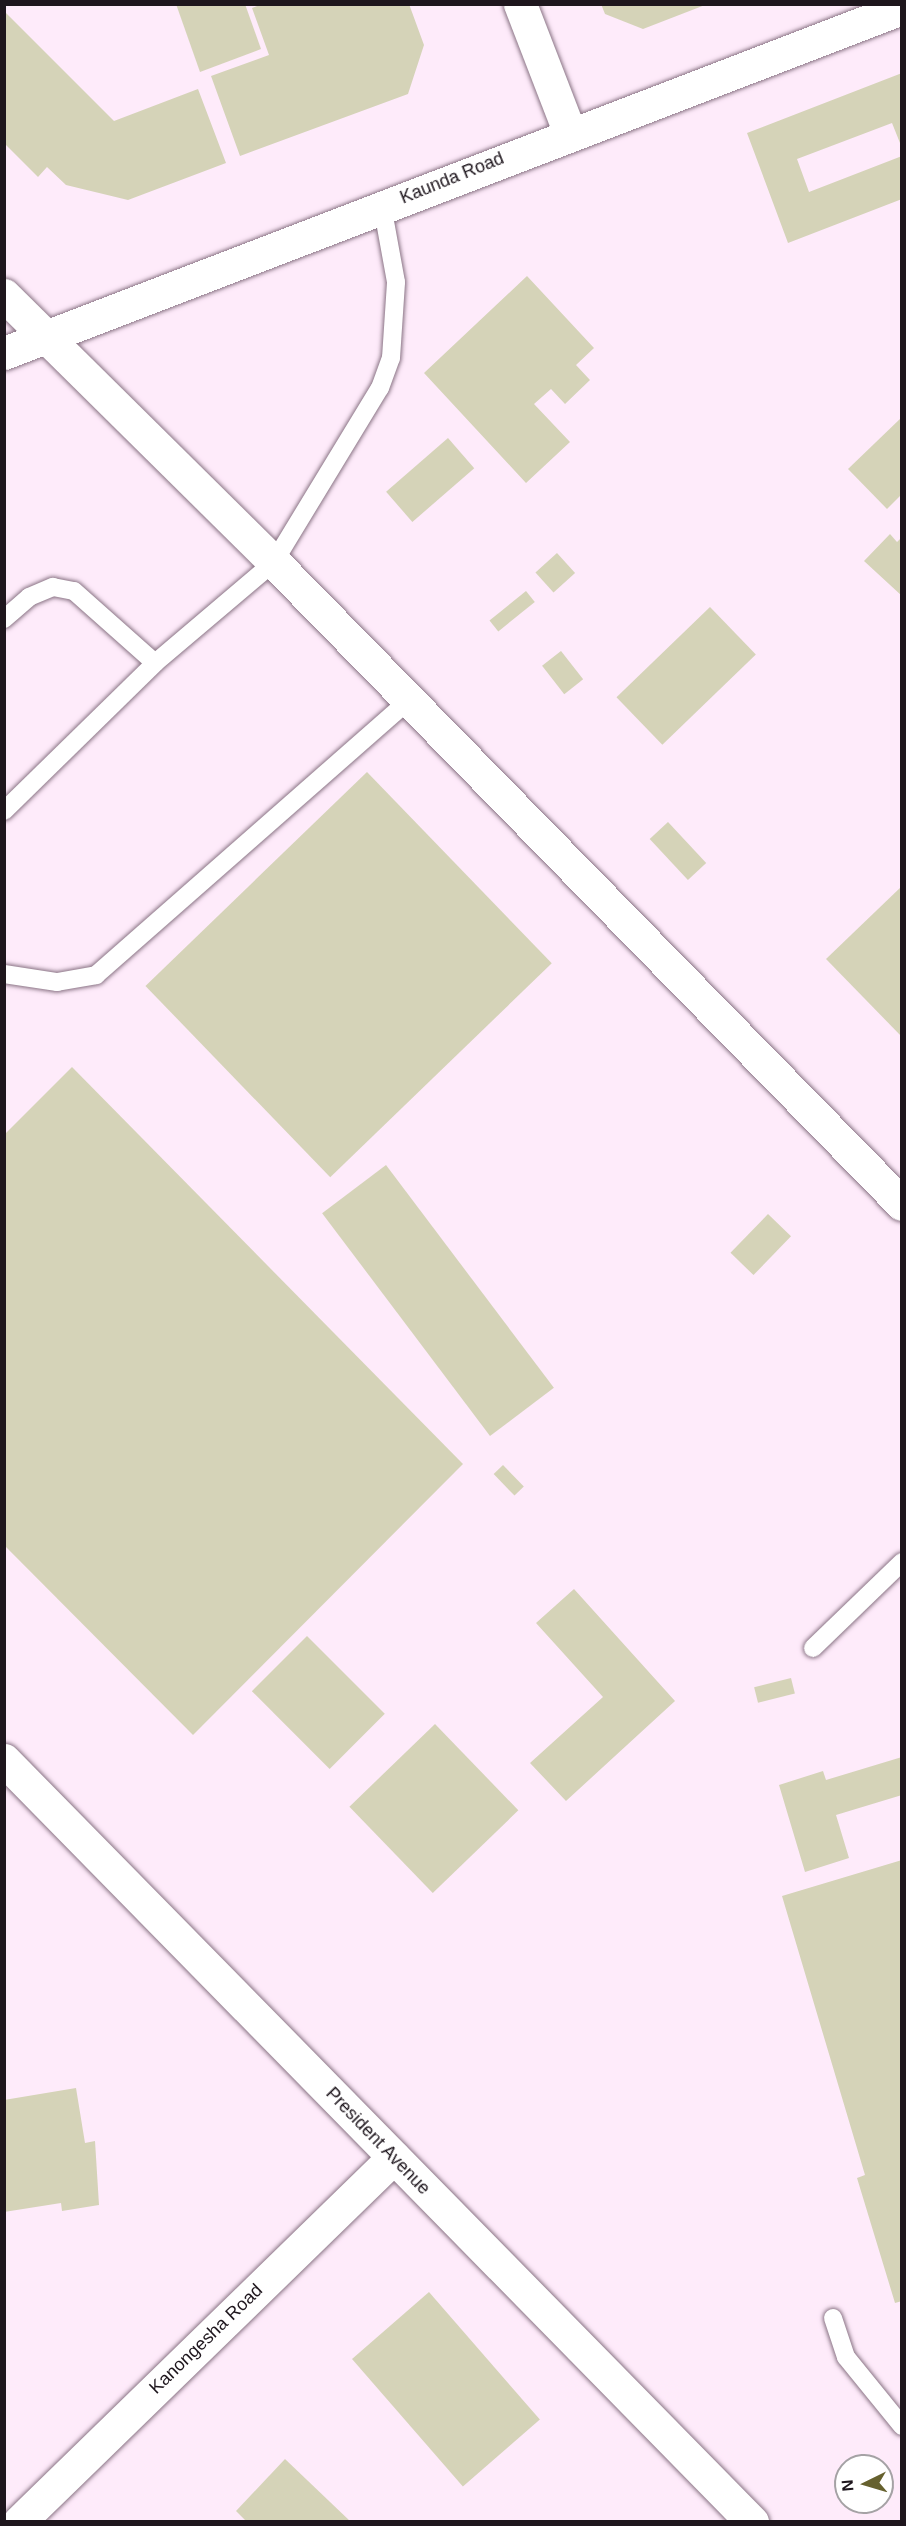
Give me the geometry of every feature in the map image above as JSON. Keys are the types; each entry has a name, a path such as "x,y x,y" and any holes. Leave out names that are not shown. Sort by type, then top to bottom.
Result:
{"street":[{"path":"520,4 569,132"},
{"name":"Kaunda Road","path":"4,353 569,132 902,8"},
{"path":"4,295 273,562 902,1204"},
{"name":"President Avenue","path":"4,1760 752,2522"},
{"name":"Kanongesha Road","path":"19,2522 394,2157"}],"lane":[{"path":"4,811 155,663 273,562 380,388 391,358 396,282 382,205"},
{"path":"4,619 30,597 53,586 74,591 155,663"},
{"path":"4,974 57,982 96,975 408,701"},
{"path":"813,1648 902,1562"},
{"path":"833,2318 846,2357 902,2426"}],"building":[{"path":"176,4 245,4 261,49 200,72"},
{"path":"262,4 409,4 424,45 408,94 240,156 211,76 269,55 252,8"},
{"path":"601,4 705,5 643,29 605,14"},
{"path":"4,11 114,121 198,89 226,163 128,200 66,185 47,167 38,177 4,143"},
{"path":"902,73 902,148 892,123 797,159 809,192 902,156 902,199 788,243 747,133"},
{"path":"527,276 594,348 576,365 590,380 565,404 551,389 534,404 570,442 526,483 424,373"},
{"path":"902,417 902,494 887,509 848,469"},
{"path":"448,438 474,468 412,522 386,492"},
{"path":"890,534 897,542 902,537 902,596 864,561"},
{"path":"557,553 575,573 554,592 535,572"},
{"path":"526,591 535,602 498,631 489,621"},
{"path":"710,607 756,654 662,745 616,697"},
{"path":"561,651 583,679 564,694 542,666"},
{"path":"367,772 552,963 330,1177 145,986"},
{"path":"668,822 706,863 688,880 650,839"},
{"path":"902,886 902,1037 826,959"},
{"path":"72,1067 463,1464 193,1735 4,1545 4,1135"},
{"path":"386,1165 554,1388 490,1436 322,1213"},
{"path":"768,1214 791,1236 754,1275 730,1253"},
{"path":"503,1465 524,1487 514,1496 494,1474"},
{"path":"574,1589 675,1701 566,1801 530,1763 603,1697 536,1623"},
{"path":"307,1636 385,1714 330,1769 252,1691"},
{"path":"791,1678 795,1694 758,1703 754,1687"},
{"path":"435,1724 518,1810 433,1893 349,1807"},
{"path":"902,1757 902,1795 836,1815 849,1858 805,1872 779,1785 823,1771 826,1780"},
{"path":"902,1860 902,2301 895,2303 857,2178 865,2175 782,1896"},
{"path":"76,2088 85,2143 95,2141 99,2205 62,2211 61,2203 4,2212 4,2100"},
{"path":"429,2292 540,2420 463,2486 352,2359"},
{"path":"285,2459 351,2522 247,2522 236,2511"}]}
